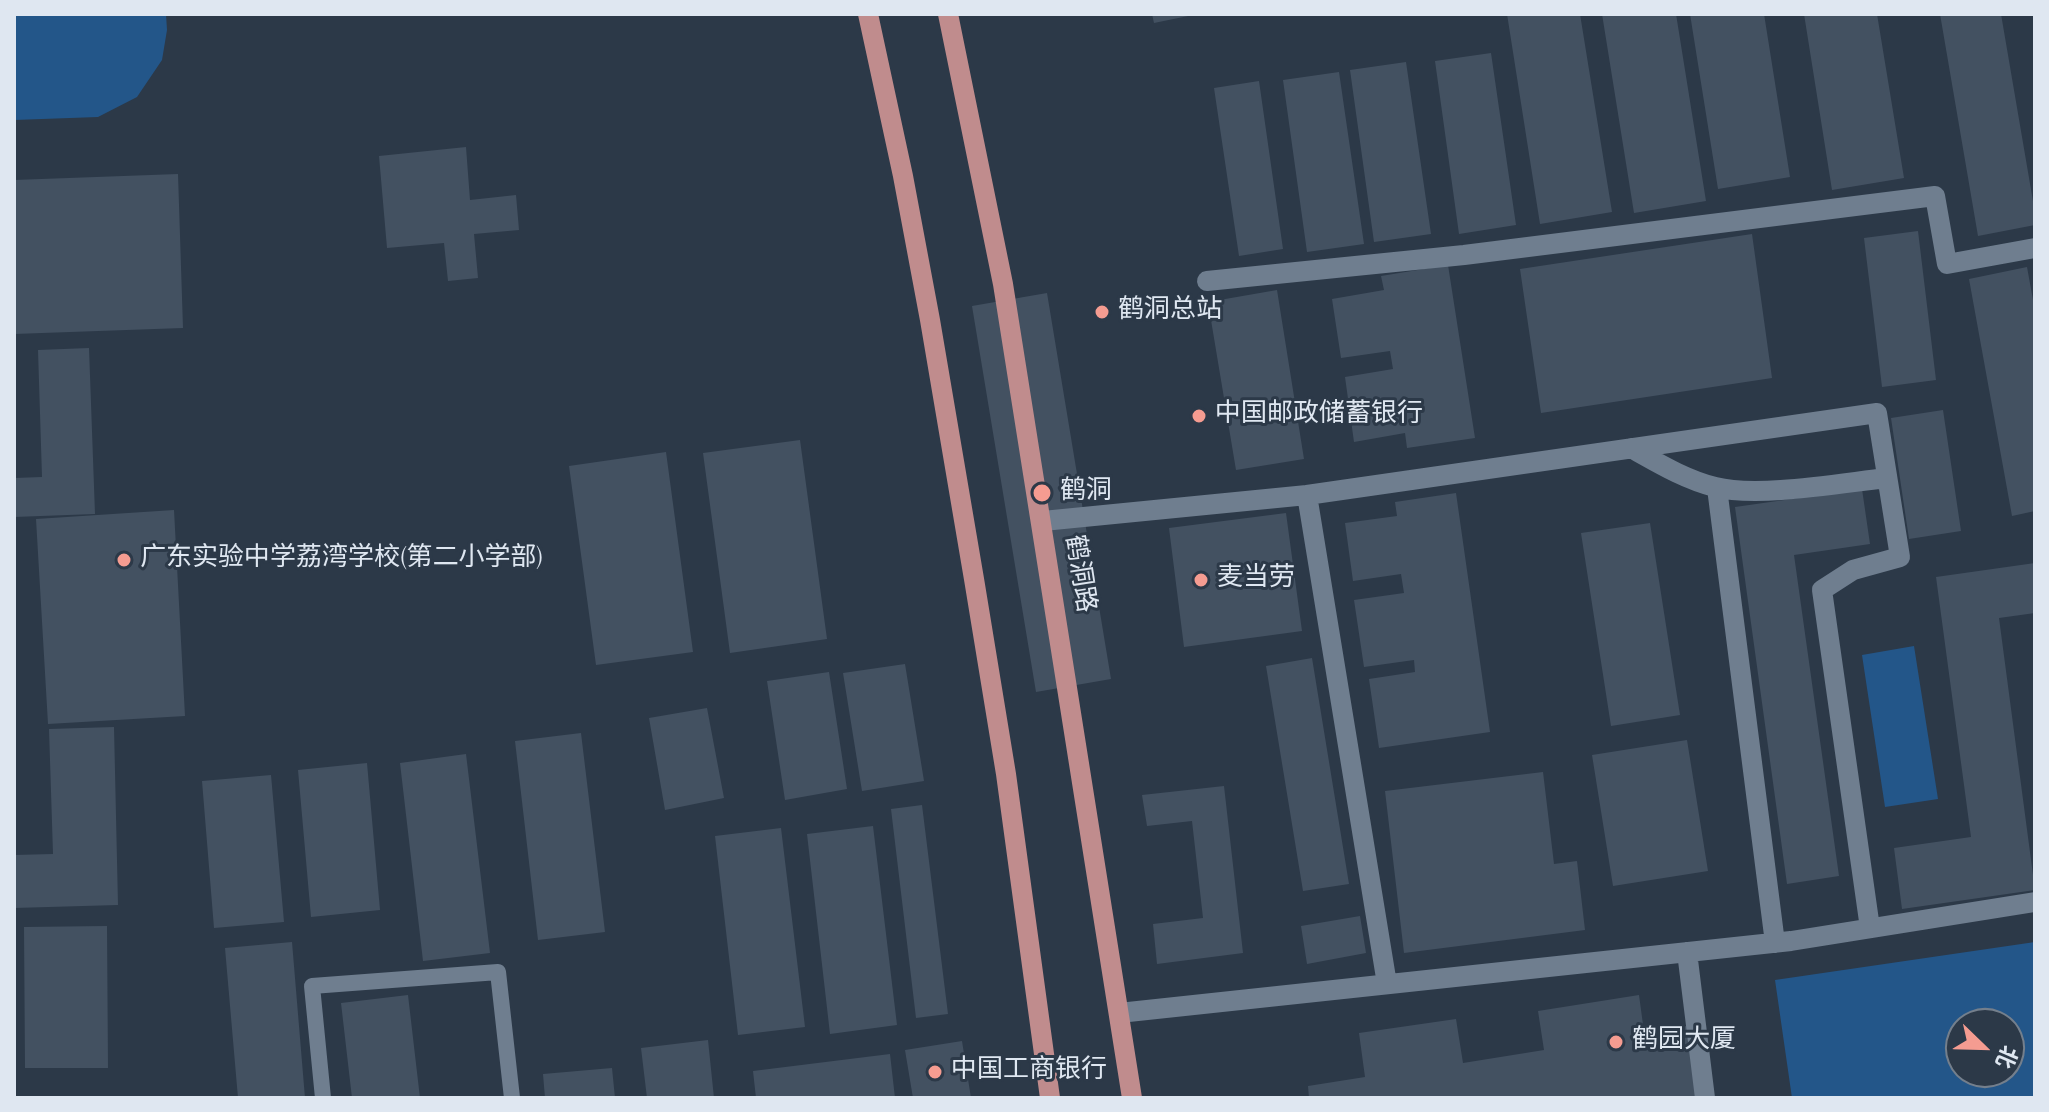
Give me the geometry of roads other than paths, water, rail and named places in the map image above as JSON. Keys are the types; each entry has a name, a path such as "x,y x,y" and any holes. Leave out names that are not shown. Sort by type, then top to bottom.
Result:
{"main road":[{"path":"868,14 903,176 974,579 1006,774 1050,1098"},
{"name":"鹤洞路","path":"948,14 1003,284 1043,521 1132,1098"}],"street":[{"path":"1207,281 1479,253 1935,196 1947,264 2035,248"},
{"path":"1043,521 1307,495 1877,413 1900,557 1853,570 1822,590 1870,928"},
{"path":"1631,448 1680,475 1717,488 1753,491 1887,478"},
{"path":"1717,488 1775,943"},
{"path":"1307,495 1387,984"},
{"path":"1119,1013 1775,943 2035,902"},
{"path":"1687,952 1705,1098"}],"lane":[{"path":"323,1098 312,986 498,972 512,1098"}],"place":[{"name":"鹤洞总站","path":"1102,312"},
{"name":"中国邮政储蓄银行","path":"1199,416"},
{"name":"鹤洞","path":"1042,493"},
{"name":"广东实验中学荔湾学校(第二小学部)","path":"124,560"},
{"name":"麦当劳","path":"1201,580"},
{"name":"鹤园大厦","path":"1616,1042"},
{"name":"中国工商银行","path":"935,1072"}]}
